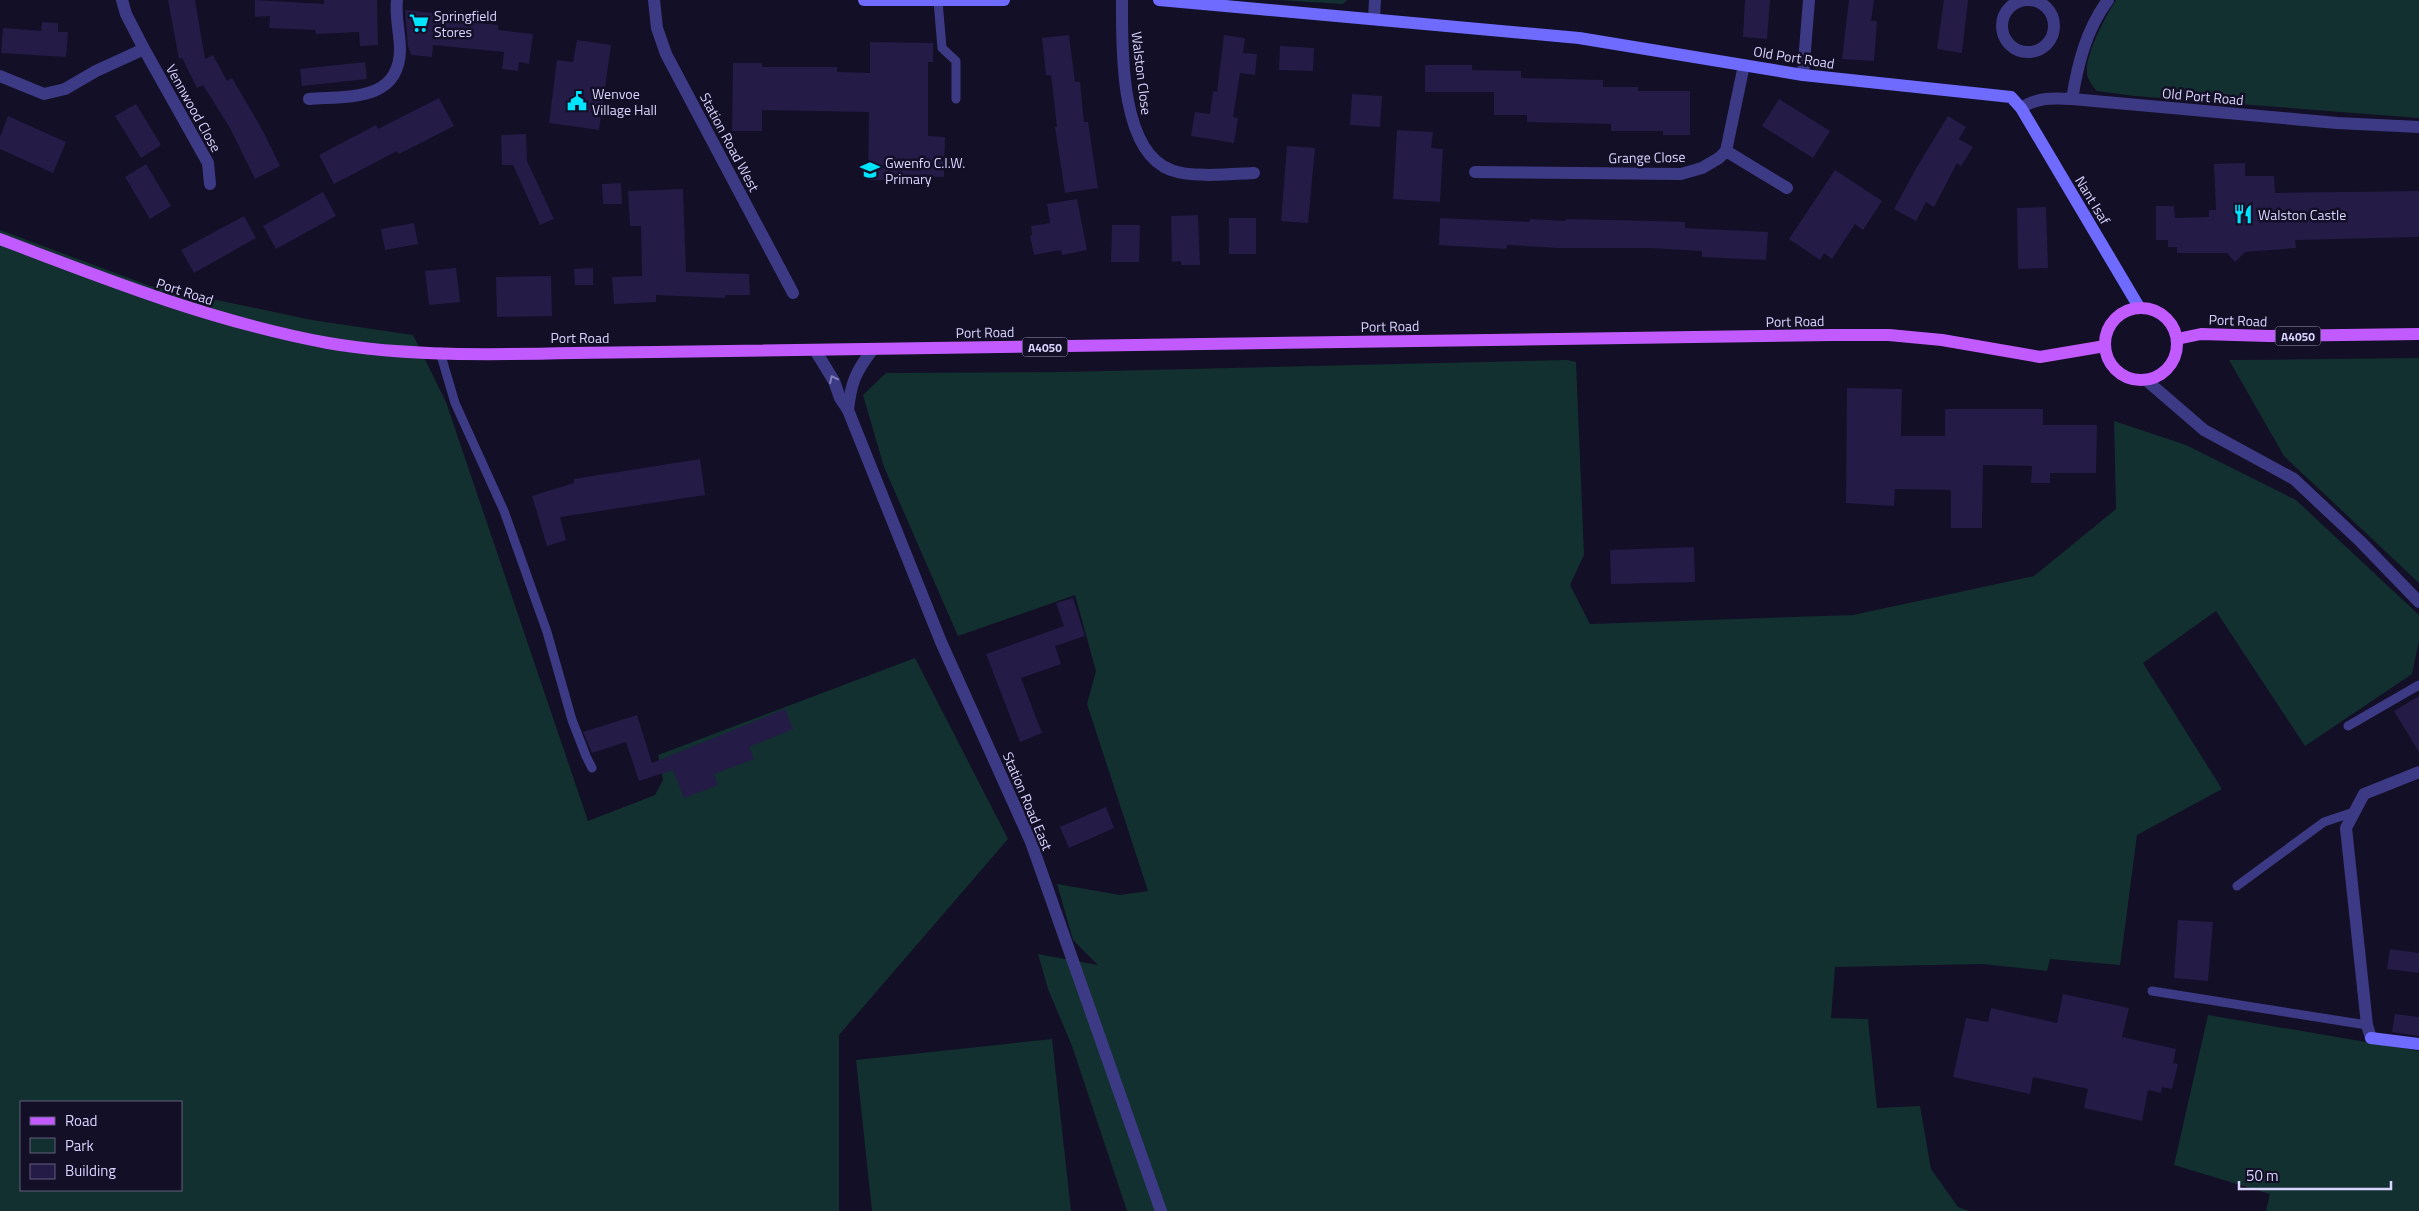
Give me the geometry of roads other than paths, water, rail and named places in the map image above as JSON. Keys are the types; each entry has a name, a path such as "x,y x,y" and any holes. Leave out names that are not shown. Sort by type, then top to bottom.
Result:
{"main road":[{"name":"Port Road","path":"0,239 166,301 248,326 328,343 366,348 440,352 815,350 1860,335 1942,340 2040,357 2105,346"},
{"path":"2139,308 2152,309 2163,315 2171,324 2177,338 2176,351 2172,363 2164,372 2146,380 2122,375 2112,366 2105,346 2106,334 2112,322 2121,313 2139,308"},
{"name":"Port Road","path":"2177,338 2201,334 2269,336 2419,334"}],"street":[{"name":"Vennwood Close","path":"122,0 126,14 144,49 208,163 210,184"},
{"path":"309,98 366,95 390,83 399,66 397,0"},
{"name":"Station Road West","path":"654,0 657,28 666,54 793,293"},
{"path":"864,0 1004,0"},
{"name":"Walston Close","path":"1122,0 1122,36 1130,115 1143,147 1154,161 1172,171 1208,175 1254,173"},
{"name":"Old Port Road","path":"1159,0 1579,38 1803,75 1999,94 2011,96 2021,108 2032,100 2043,98 2072,99 2337,123 2419,127"},
{"path":"1374,19 1375,0"},
{"path":"1803,75 1809,0"},
{"path":"2026,0 2035,2 2050,12 2054,29 2046,45 2030,52 2022,51 2008,43 2002,28 2003,20 2011,3 2026,0"},
{"path":"2072,99 2077,66 2086,37 2108,0"},
{"path":"0,76 44,94 65,89 96,71 144,49"},
{"path":"1744,65 1726,151 1787,188"},
{"name":"Nant Isaf","path":"2021,108 2139,308"},
{"name":"Grange Close","path":"1475,172 1681,174 1702,168 1719,158 1726,151"},
{"path":"848,410 854,375 874,349"},
{"name":"Station Road East","path":"815,350 834,381 840,398 848,410 941,642 1031,842 1161,1211"},
{"path":"2146,380 2204,430 2294,479 2361,542 2419,602"},
{"path":"2419,772 2364,794 2346,828 2367,1025 2371,1038 2419,1044"}],"lane":[{"path":"938,1 942,48 956,60 956,99"},
{"path":"440,352 455,403 504,511 547,632 572,720 592,768"},
{"path":"2348,726 2419,685"},
{"path":"2237,886 2324,822 2354,812"},
{"path":"2152,991 2367,1025"}],"place":[{"name":"Springfield Stores","path":"419,23"},
{"name":"Wenvoe Village Hall","path":"577,101"},
{"name":"Gwenfo C.I.W. Primary","path":"870,170"},
{"name":"Walston Castle","path":"2243,214"}]}
